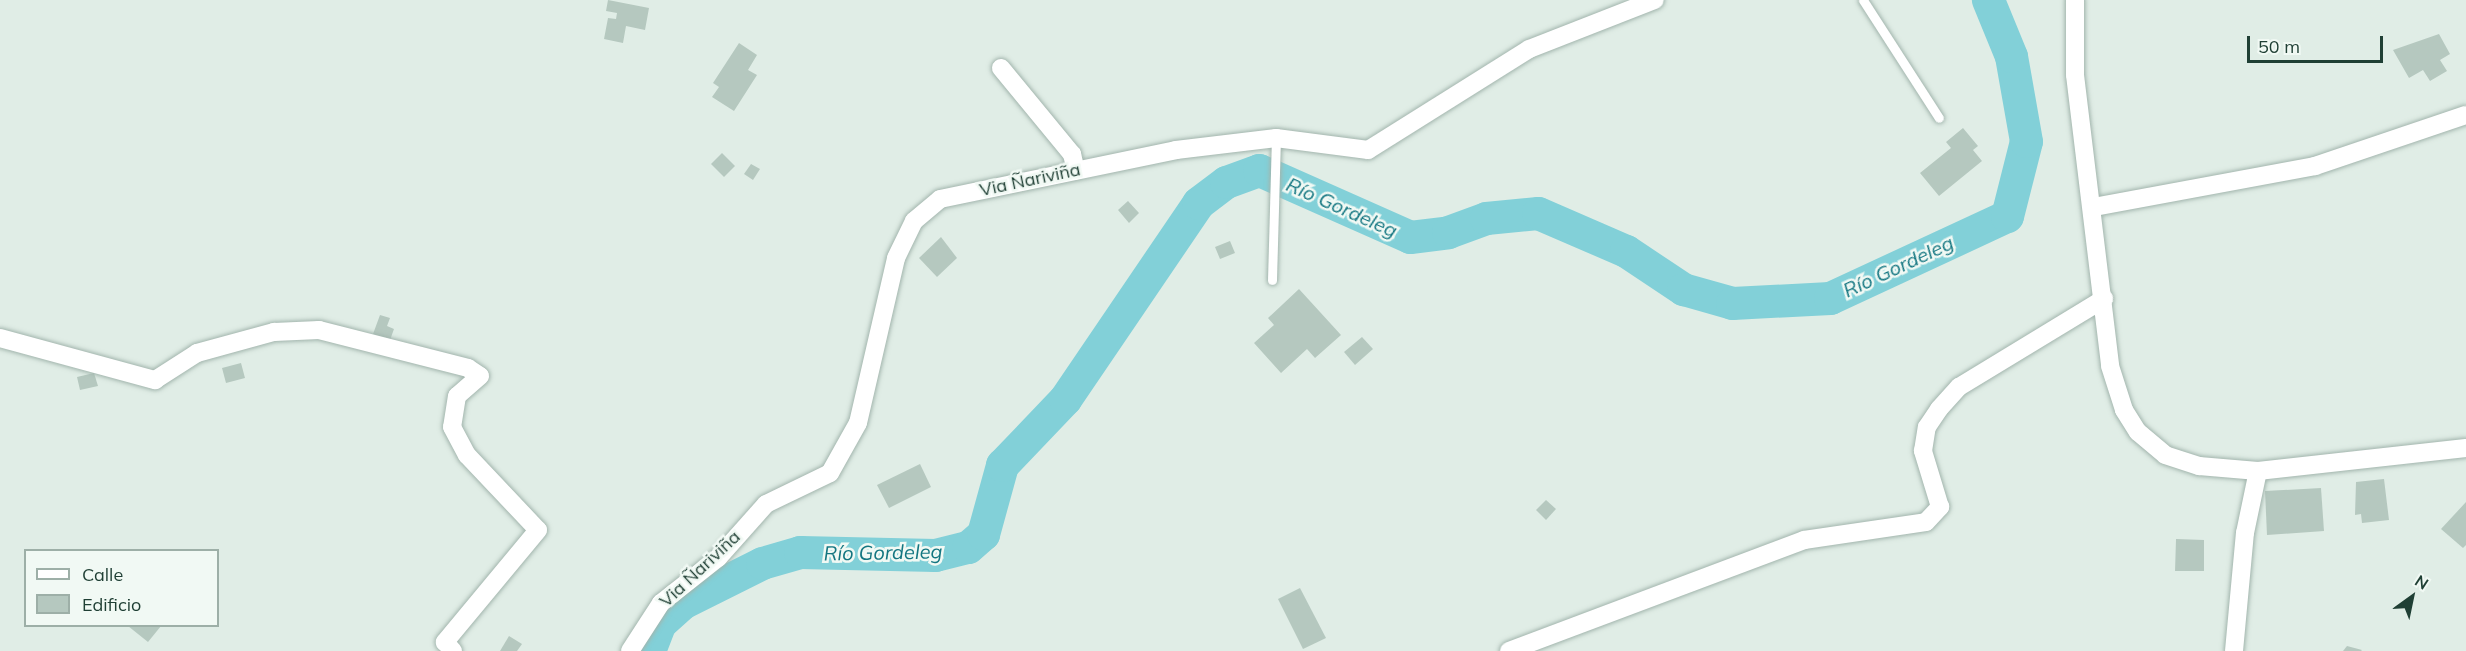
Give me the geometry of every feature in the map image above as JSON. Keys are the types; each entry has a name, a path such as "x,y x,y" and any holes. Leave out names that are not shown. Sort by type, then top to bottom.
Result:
{"street":[{"name":"Via Ñariviña","path":"630,651 661,603 718,558 766,504 830,473 858,423 896,258 914,221 940,199 1176,150 1276,138 1368,150 1529,49 1655,0"},
{"path":"2075,7 2075,75 2094,207 2110,366 2124,410 2139,432 2164,455 2199,466 2258,471 2466,448"},
{"path":"1001,68 1072,154 1076,171"},
{"path":"2094,207 2315,166 2466,115"},
{"path":"1509,651 1832,531 1926,522 1940,507 1923,451 1927,427 1939,408 1959,387 2104,299"},
{"path":"0,339 155,380 197,353 274,332 319,330 480,376 458,396 452,427 467,455 538,531 445,642 453,651"},
{"path":"2234,651 2245,532 2258,471"}],"lane":[{"path":"1863,0 1939,118"},
{"path":"1272,280 1276,138"}],"building":[{"path":"608,0 649,8 645,30 626,26 623,43 604,39 608,18 616,19 617,13 606,11"},
{"path":"2439,34 2450,54 2440,60 2447,71 2430,81 2423,70 2409,78 2393,50"},
{"path":"739,43 757,55 748,70 757,75 734,111 712,97 719,87 713,83"},
{"path":"1963,128 1978,146 1973,150 1982,161 1939,196 1920,173 1951,148 1946,142"},
{"path":"722,153 735,166 724,177 711,164"},
{"path":"751,164 760,169 753,180 744,174"},
{"path":"1128,201 1139,213 1129,223 1118,210"},
{"path":"941,237 957,258 937,277 919,258"},
{"path":"1230,241 1235,253 1220,259 1215,247"},
{"path":"1299,289 1341,335 1315,358 1307,349 1281,373 1254,343 1274,325 1268,318"},
{"path":"380,315 390,318 387,326 394,329 390,340 373,334"},
{"path":"1362,337 1373,349 1355,365 1344,352"},
{"path":"241,363 245,378 226,383 222,368"},
{"path":"94,373 98,386 80,390 77,377"},
{"path":"920,464 931,487 889,508 877,485"},
{"path":"2384,479 2389,520 2362,523 2361,514 2355,515 2356,482"},
{"path":"2321,488 2324,531 2267,535 2265,491"},
{"path":"1546,500 1556,509 1546,520 1536,510"},
{"path":"2466,502 2466,545 2463,548 2441,529"},
{"path":"2176,539 2204,540 2204,571 2175,571"},
{"path":"1300,588 1326,638 1303,649 1278,599"},
{"path":"129,627 160,627 148,642"},
{"path":"509,636 522,644 517,651 500,651"},
{"path":"2347,646 2362,650 2343,651"}],"waterway":[{"name":"Río Gordeleg","path":"649,651 660,623 682,603 762,563 800,552 935,555 968,547 983,534 1002,465 1065,399 1198,203 1226,182 1259,170 1410,237 1448,232 1486,218 1538,213 1626,251 1683,289 1732,303 1830,298 2007,216 2026,141 2011,56 1988,0"}]}
